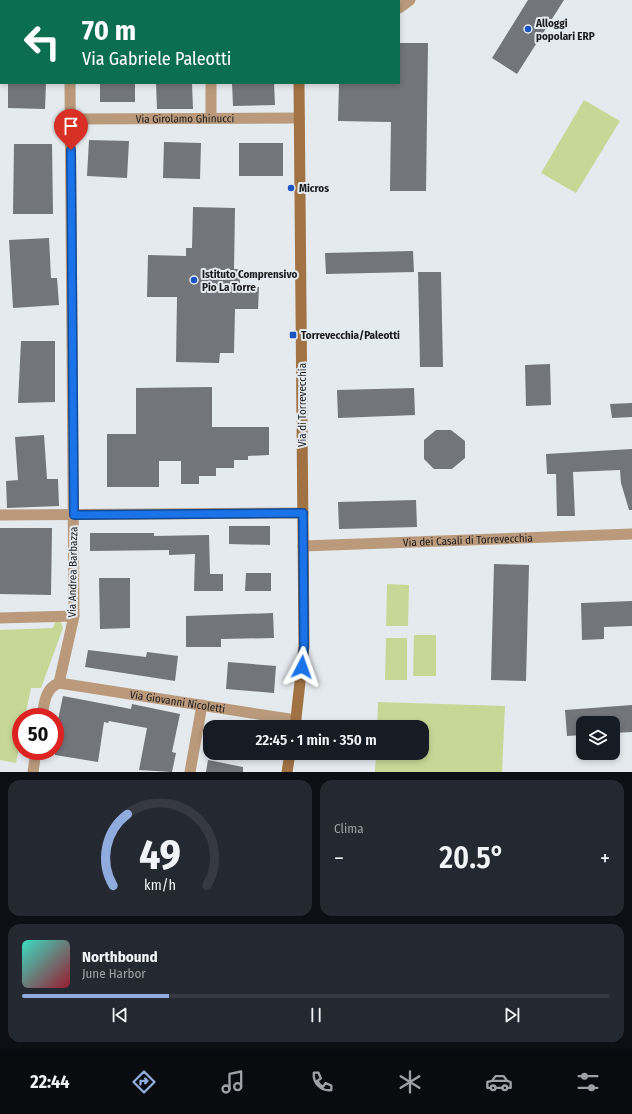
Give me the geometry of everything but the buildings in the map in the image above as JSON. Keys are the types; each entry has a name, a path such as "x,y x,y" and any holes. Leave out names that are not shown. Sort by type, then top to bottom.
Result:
{"main road":[{"name":"Via di Torrevecchia","path":"296,720 304,646 299,84"},
{"path":"287,772 289,760"}],"street":[{"path":"400,7 410,0"},
{"name":"Via Andrea Barbazza","path":"44,708 49,691 54,685 59,683 74,616 70,84"},
{"path":"211,84 211,118"},
{"name":"Via Girolamo Ghinucci","path":"70,119 299,118"},
{"path":"0,515 303,513"},
{"name":"Via dei Casali di Torrevecchia","path":"303,546 632,534"},
{"path":"0,618 74,616"},
{"name":"Via Giovanni Nicoletti","path":"59,683 202,705 280,720"},
{"path":"190,772 202,705"},
{"path":"33,772 35,760"}],"green space":[{"path":"584,100 620,121 576,193 541,173"},
{"path":"387,584 409,585 408,626 386,626"},
{"path":"56,619 60,620 63,628 41,688 31,688 27,708 12,708 12,760 17,760 16,763 0,760 0,630 53,628"},
{"path":"414,635 436,635 436,676 413,676"},
{"path":"386,638 407,638 407,680 385,680"},
{"path":"378,702 505,706 502,772 375,772 376,760 429,760 429,720 377,720"}],"place":[{"name":"Alloggi popolari ERP","path":"528,29"},
{"name":"Micros","path":"291,188"},
{"name":"Istituto Comprensivo Pio La Torre","path":"194,280"},
{"name":"Torrevecchia/Paleotti","path":"293,335"}],"route":[{"path":"71,150 74,515 303,513 304,646 302,667"}]}
